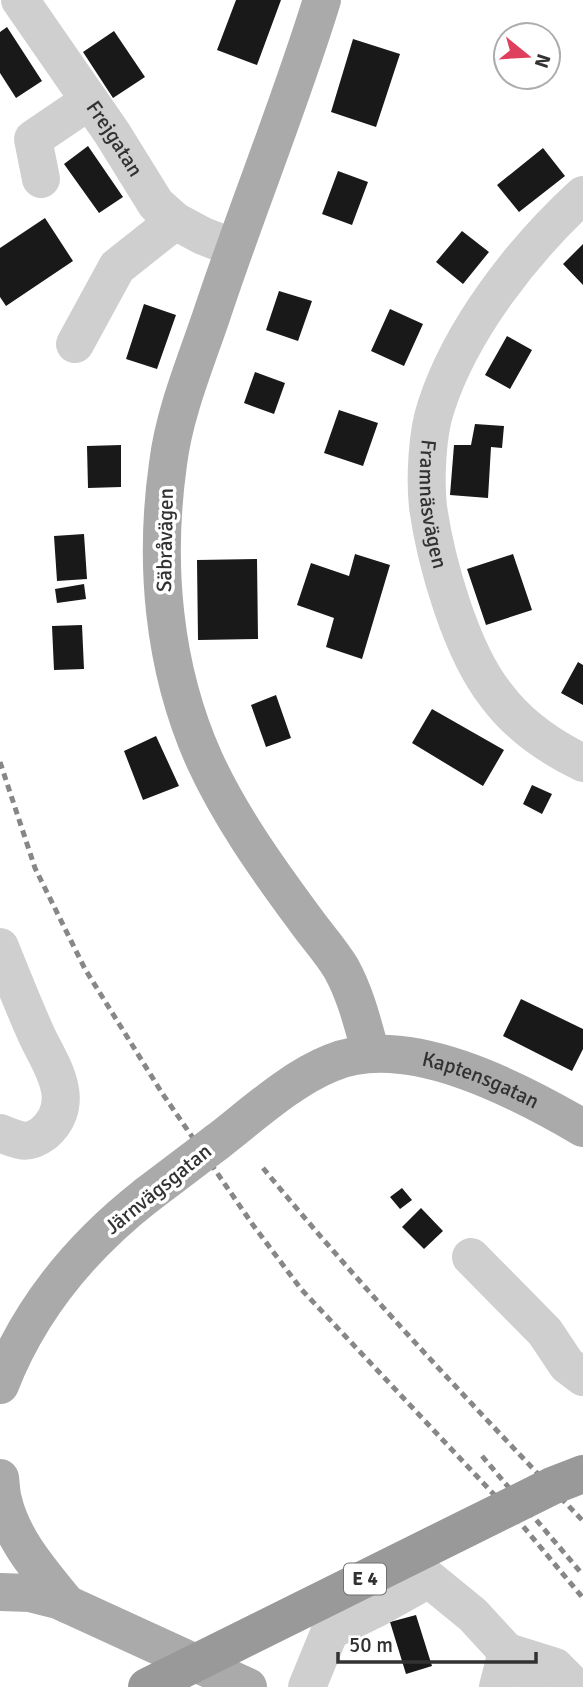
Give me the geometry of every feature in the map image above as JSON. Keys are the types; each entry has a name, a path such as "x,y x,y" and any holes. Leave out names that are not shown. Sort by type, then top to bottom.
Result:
{"highway":[{"name":"E 4","path":"147,1687 552,1486 583,1474"}],"main road":[{"name":"Säbråvägen","path":"322,0 182,401 168,461 161,527 166,620 172,654 186,711 204,758 227,805 260,856 340,968 357,1006 371,1054"},
{"name":"Kaptensgatan","path":"371,1054 420,1059 479,1075 538,1102 583,1128"},
{"name":"Järnvägsgatan","path":"0,1385 27,1328 44,1302 71,1266 103,1232 147,1195 295,1083 334,1062 371,1054"},
{"path":"0,1478 10,1522 40,1571 67,1604"},
{"path":"0,1592 30,1593 67,1604 248,1687"}],"street":[{"name":"Frejgatan","path":"20,0 156,204 175,221 234,248"},
{"path":"41,179 33,139 89,101"},
{"name":"Framnäsvägen","path":"583,195 533,247 498,290 465,341 446,378 435,410 428,447 428,505 440,562 456,615 477,666 495,695 517,719 542,739 583,763"},
{"path":"75,344 117,267 175,221"},
{"path":"0,947 55,1074 61,1104 59,1115 51,1128 37,1138 21,1142 0,1132"},
{"path":"471,1256 545,1332 567,1365 583,1377"},
{"path":"307,1687 330,1631 429,1579 473,1615 503,1670 547,1687"},
{"path":"503,1670 555,1667 575,1687"}],"building":[{"path":"236,0 281,0 257,65 217,50"},
{"path":"7,27 42,81 16,98 0,73 0,32"},
{"path":"114,31 145,77 113,98 83,52"},
{"path":"353,39 400,54 376,127 331,112"},
{"path":"88,146 123,197 99,213 64,164"},
{"path":"543,148 565,176 519,212 497,185"},
{"path":"338,171 368,182 352,225 322,214"},
{"path":"45,218 73,261 6,306 0,297 0,248"},
{"path":"462,231 489,252 463,284 436,262"},
{"path":"583,244 583,285 563,264"},
{"path":"279,291 312,301 298,341 266,330"},
{"path":"144,304 176,315 157,369 126,359"},
{"path":"390,309 423,324 404,366 371,351"},
{"path":"507,336 532,350 510,389 485,375"},
{"path":"255,372 285,383 274,414 244,403"},
{"path":"339,410 378,423 363,466 324,453"},
{"path":"475,424 504,426 502,448 491,447 488,498 450,495 454,445 471,445"},
{"path":"121,445 121,487 88,488 87,446"},
{"path":"84,534 87,579 57,581 54,536"},
{"path":"355,554 390,565 362,659 326,647 334,618 297,605 311,563 349,576"},
{"path":"513,554 532,610 486,625 467,569"},
{"path":"257,559 258,639 198,640 197,560"},
{"path":"84,584 86,599 57,603 55,589"},
{"path":"82,625 84,669 54,670 52,626"},
{"path":"578,662 583,665 583,705 561,693"},
{"path":"276,695 291,738 266,747 251,705"},
{"path":"432,709 504,750 483,786 412,743"},
{"path":"156,736 179,786 143,800 124,751"},
{"path":"532,785 552,794 542,814 523,804"},
{"path":"521,999 583,1029 583,1049 572,1071 503,1036"},
{"path":"402,1188 412,1200 400,1209 390,1197"},
{"path":"421,1208 443,1231 424,1249 402,1227"},
{"path":"416,1615 432,1666 406,1674 390,1622"}],"railway":[{"path":"0,762 35,868 85,969 162,1093 253,1225 301,1289 517,1519 583,1598"},
{"path":"263,1168 380,1303 583,1521"},
{"path":"482,1456 583,1575"}]}
